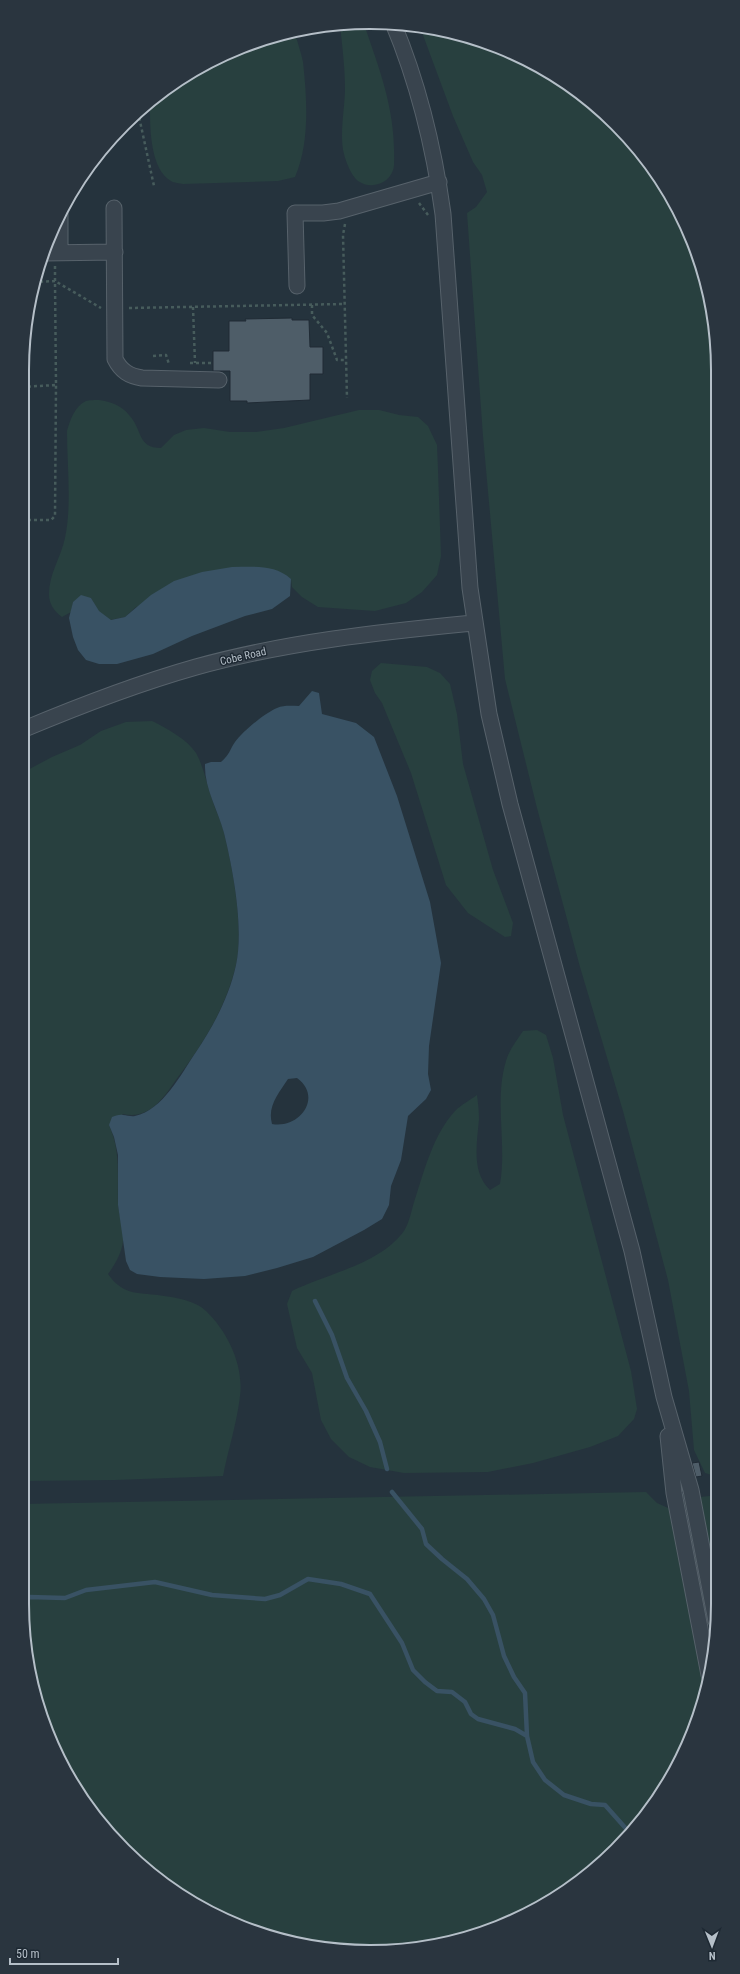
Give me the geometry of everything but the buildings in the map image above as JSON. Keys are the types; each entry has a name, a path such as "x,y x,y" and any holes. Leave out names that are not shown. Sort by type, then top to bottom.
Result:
{"street":[{"path":"396,30 415,81 433,147 439,182 474,623 489,714 505,783 632,1250 664,1397 691,1490 711,1596"},
{"path":"297,286 291,209 323,213 339,211 439,182"},
{"path":"114,208 115,359 119,367 132,376 142,378 219,380"},
{"path":"55,239 53,253 115,252"},
{"name":"Cobe Road","path":"29,727 124,690 196,667 255,653 325,639 474,623"},
{"path":"664,1397 677,1512 706,1660"},
{"path":"677,1512 694,1509"}],"path":[{"path":"140,119 154,186"},
{"path":"416,200 425,209 428,216"},
{"path":"347,398 343,235 345,222 350,218"},
{"path":"29,520 45,521 51,520 55,516 56,385 55,281 53,253"},
{"path":"41,282 55,281 102,308"},
{"path":"126,308 344,304"},
{"path":"312,305 312,314 327,333 337,360 346,360"},
{"path":"194,307 195,363"},
{"path":"153,356 166,355 168,364 175,364"},
{"path":"188,363 213,363"},
{"path":"29,387 56,385"}],"green space":[{"path":"366,29 386,93 393,127 393,171 386,180 375,185 364,184 355,178 347,164 344,154 342,138 345,96 341,31"},
{"path":"422,33 480,47 500,55 521,64 578,99 626,145 641,162 654,181 676,219 685,240 693,260 704,303 708,325 711,370 711,1475 705,1473 694,1450 689,1391 668,1280 623,1111 580,967 537,808 505,679 483,436 467,213 476,207 487,192 482,175 473,162 453,116"},
{"path":"296,38 303,62 306,90 306,120 303,150 295,177 278,181 183,184 172,182 164,175 158,166 152,145 150,110 162,99 219,64 260,47"},
{"path":"90,400 99,400 112,403 123,409 137,426 144,442 153,447 161,448 174,435 186,430 204,428 230,432 256,432 284,428 359,410 379,410 399,415 418,417 428,426 437,445 441,556 437,575 422,592 406,603 375,611 318,607 302,597 292,587 291,579 136,607 125,617 110,620 98,611 91,598 73,602 71,612 62,617 52,607 49,594 51,579 63,545 67,525 69,499 67,431 71,418 82,403"},
{"path":"381,663 427,667 440,673 450,684 457,714 463,764 493,870 513,923 511,936 505,937 468,913 446,885 411,773 382,703 375,693 370,680 372,671"},
{"path":"152,721 182,739 196,753 223,829 234,881 239,934 236,965 232,980 220,1010 197,1051 162,1099 155,1105 141,1114 123,1114 109,1125 117,1154 118,1204 123,1236 120,1254 116,1263 108,1274 120,1287 126,1290 192,1302 206,1311 214,1319 227,1339 237,1361 241,1385 239,1406 223,1476 115,1480 29,1481 29,769 80,745 101,731 126,722"},
{"path":"537,1030 546,1035 553,1058 563,1115 631,1371 637,1409 634,1419 618,1436 590,1447 533,1463 488,1472 404,1473 370,1467 349,1457 331,1439 321,1420 312,1373 297,1348 287,1304 292,1291 367,1260 393,1243 404,1231 431,1152 441,1130 455,1111 477,1095 479,1119 477,1157 480,1175 490,1190 500,1184 502,1169 501,1091 506,1061 511,1049 523,1031"},
{"path":"646,1492 657,1503 677,1512 706,1660 693,1714 676,1755 641,1812 611,1845 578,1875 521,1910 480,1927 458,1933 415,1942 392,1944 370,1945 325,1942 260,1927 219,1910 162,1875 129,1845 99,1812 64,1755 47,1714 32,1649 29,1604 29,1504"},
{"path":"711,1496 711,1575 692,1498"}],"water":[{"path":"232,567 263,567 284,574 291,579 290,596 272,609 245,616 192,636 153,654 117,664 99,664 86,660 78,650 73,637 69,618 73,602 81,595 91,598 99,611 111,620 125,617 151,595 174,581 202,572"},
{"path":"312,691 319,693 322,714 356,723 374,737 397,796 430,902 441,963 429,1046 428,1074 431,1090 426,1099 408,1116 401,1160 391,1186 389,1205 382,1219 313,1257 245,1276 204,1279 160,1277 137,1274 130,1270 126,1261 118,1205 118,1155 114,1137 109,1125 112,1117 120,1115 134,1116 154,1107 170,1090 203,1042 215,1021 233,977 238,950 238,916 231,864 224,833 207,782 205,764 211,762 221,762 228,755 235,742 249,728 272,710 280,707 299,706","holes":["297,1078 305,1086 308,1094 308,1102 305,1110 299,1117 291,1122 272,1124 272,1106 288,1079"]}],"waterway":[{"path":"315,1301 332,1335 347,1378 366,1411 380,1442 387,1469"},
{"path":"392,1492 422,1529 426,1544 467,1579 484,1599 493,1615 504,1656 514,1677 525,1693 527,1736 533,1762 545,1780 564,1795 591,1804 605,1805 626,1829"},
{"path":"29,1597 65,1598 86,1590 155,1582 212,1595 265,1599 280,1595 308,1579 341,1584 370,1594 402,1643 413,1670 425,1682 437,1691 452,1692 465,1702 471,1714 478,1719 515,1729 527,1736"}]}
